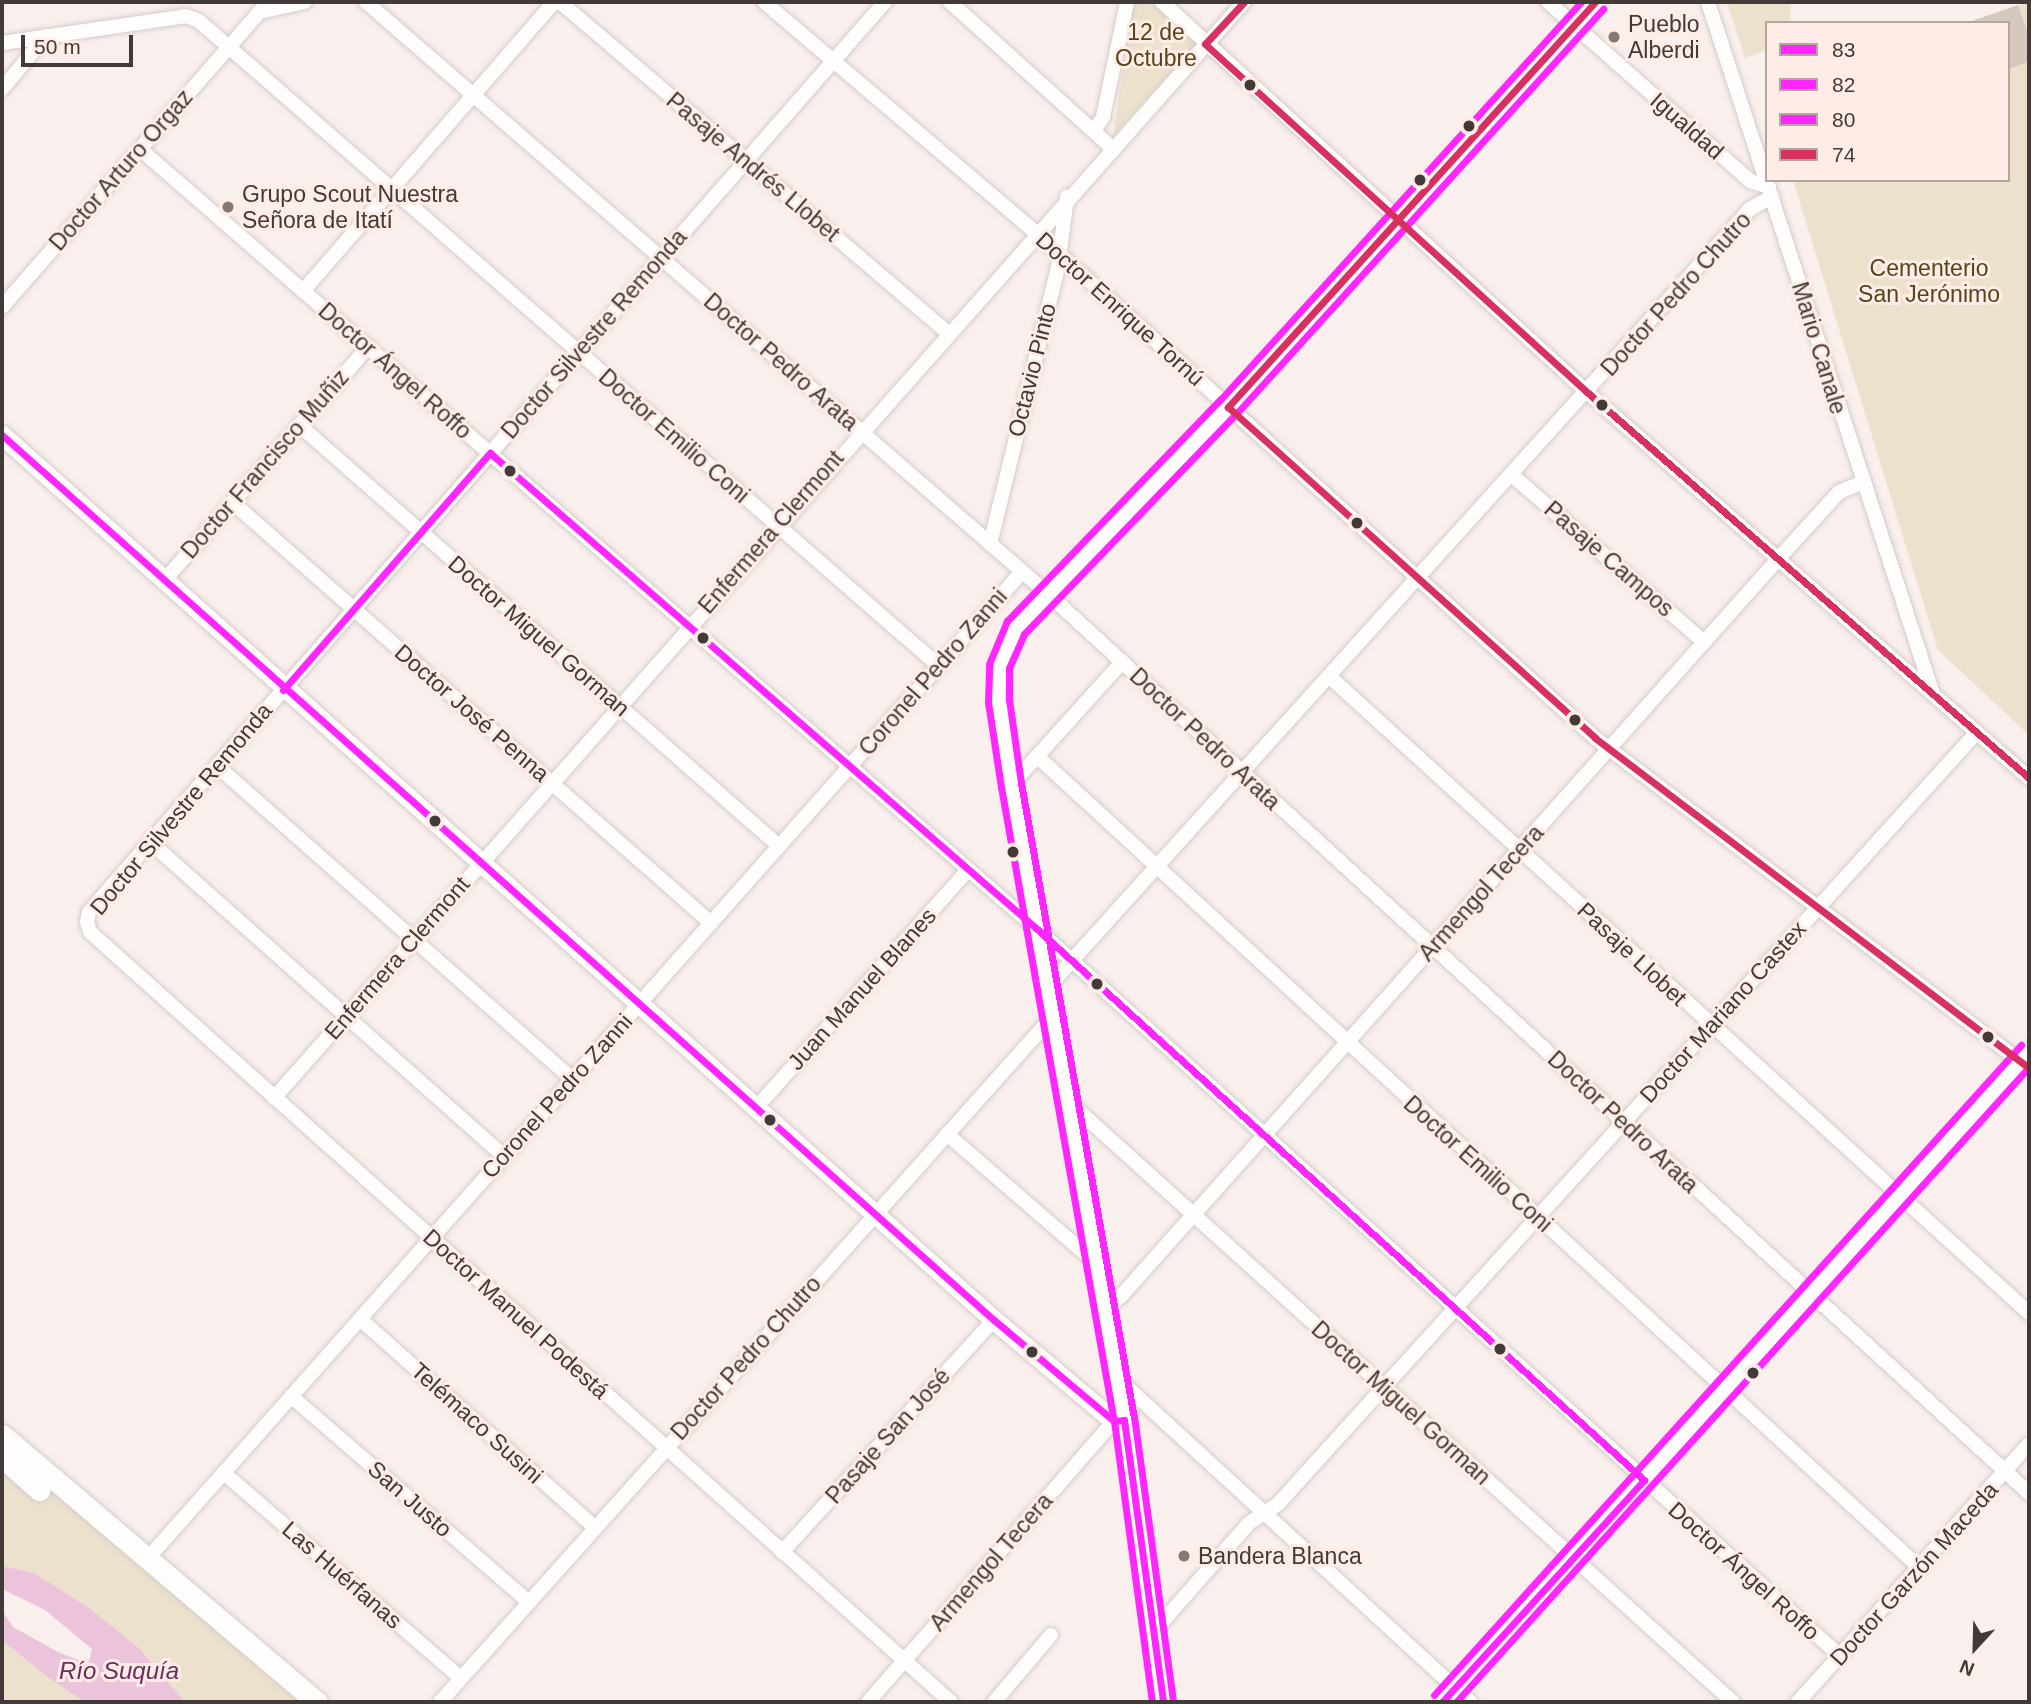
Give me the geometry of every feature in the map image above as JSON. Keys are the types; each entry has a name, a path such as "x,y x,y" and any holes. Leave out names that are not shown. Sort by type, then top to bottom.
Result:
{"main road":[{"path":"1163,1702 1156,1629 1119,1421 1117,1378 1070,1103 1011,785 998,701 999,666 1015,628 1046,593 1227,407 1595,2"},
{"path":"2,435 283,690 994,1320 1119,1421"},
{"path":"1449,1696 2027,1060"},
{"path":"2,1435 51,1481 149,1558 317,1702"},
{"path":"2,1457 149,1576 176,1582"}],"street":[{"path":"264,7 305,2"},
{"name":"Doctor Pedro Arata","path":"366,2 1046,593 2029,1493"},
{"path":"303,291 554,2"},
{"name":"Pasaje Andrés Llobet","path":"560,2 947,332"},
{"name":"Doctor Enrique Tornú","path":"764,2 1060,254 1227,407 1610,748 2027,1060"},
{"name":"Doctor Silvestre Remonda","path":"87,922 150,842 885,2"},
{"path":"950,2 1111,147"},
{"path":"1094,131 1103,117 1127,2"},
{"path":"1162,2 1588,393 2029,778"},
{"name":"Enfermera Clermont","path":"274,1098 1035,232 1244,2"},
{"name":"Igualdad","path":"1548,2 1750,181 1770,192"},
{"name":"Mario Canale","path":"1708,2 1765,177"},
{"name":"Doctor Arturo Orgaz","path":"2,307 264,7"},
{"name":"Doctor Emilio Coni","path":"46,36 186,16 229,47 939,666"},
{"path":"2,43 46,36"},
{"path":"2,89 46,36"},
{"name":"Doctor Ángel Roffo","path":"140,149 1037,929 1840,1656"},
{"name":"Mario Canale","path":"1767,182 1861,483 1932,693"},
{"name":"Doctor Pedro Chutro","path":"1048,987 1588,393 1750,209 1770,192"},
{"name":"Octavio Pinto","path":"990,544 1060,254 1068,195"},
{"name":"Doctor Francisco Muñiz","path":"163,582 368,347"},
{"name":"Doctor Miguel Gorman","path":"299,425 779,846"},
{"name":"Pasaje Campos","path":"1513,475 1704,642"},
{"name":"Armengol Tecera","path":"1104,1308 1194,1214 1839,492 1861,483"},
{"name":"Doctor José Penna","path":"232,502 711,923"},
{"name":"Coronel Pedro Zanni","path":"149,1558 1022,572"},
{"path":"1011,785 1122,662"},
{"name":"Pasaje Llobet","path":"1330,677 1899,1200 2029,1313"},
{"name":"Doctor Mariano Castex","path":"1156,1629 1250,1523 1264,1514 1384,1388 1977,732"},
{"name":"Doctor Emilio Coni","path":"1038,757 1155,869 1920,1568"},
{"path":"216,766 572,1079"},
{"path":"150,842 504,1156"},
{"name":"Juan Manuel Blanes","path":"755,1109 968,870"},
{"name":"Doctor Manuel Podestá","path":"87,922 90,932 951,1702"},
{"name":"Doctor Pedro Chutro","path":"440,1702 1054,1015"},
{"name":"Doctor Miguel Gorman","path":"1070,1103 1732,1702"},
{"path":"947,1134 1098,1265"},
{"name":"Telémaco Susini","path":"360,1319 595,1528"},
{"name":"Pasaje San José","path":"782,1552 994,1320"},
{"path":"1117,1378 1264,1514 1449,1696 1470,1702"},
{"name":"San Justo","path":"291,1396 528,1602"},
{"name":"Armengol Tecera","path":"868,1702 1119,1421"},
{"name":"Doctor Garzón Maceda","path":"1798,1702 2029,1444"},
{"name":"Las Huérfanas","path":"223,1473 461,1678"},
{"path":"994,1702 1051,1635"}],"green space":[{"name":"12 de Octubre","path":"1133,2 1152,2 1197,43 1113,137"},
{"path":"1727,2 1791,2 1790,21 1765,21 1765,51 1745,58"},
{"name":"Cementerio San Jerónimo","path":"2029,2 2029,735 1938,650 1794,182 2010,182 2010,21 1973,21"},
{"path":"2,1435 317,1702 185,1702 140,1649 34,1573 2,1566"},
{"path":"2,1640 12,1645 85,1702 2,1702"}],"water":[{"name":"Río Suquía","path":"2,1566 34,1573 89,1608 140,1649 185,1702 85,1702 45,1675 2,1640 2,1610 13,1627 58,1652 88,1664 92,1649 45,1610 2,1589"}],"building":[{"path":"2018,5 2029,36 2029,62 2010,68 2010,21 1972,21"}],"transit line":[{"name":"74","path":"1244,2 1205,44 1588,393 2029,778"},
{"name":"80","path":"1152,1702 1114,1422 1001,787 988,702 989,664 1007,621 1220,400 1581,2"},
{"name":"74","path":"1595,2 1228,407 1595,738 2029,1068"},
{"name":"82","path":"1173,1701 1134,1418 1021,783 1009,700 1009,668 1024,634 1236,414 1603,9"},
{"name":"83","path":"2,435 994,1320 1114,1421 1124,1420 1163,1702"},
{"name":"83","path":"283,690 490,453 1037,929 1644,1480 1442,1702"},
{"name":"80","path":"1434,1695 2021,1045"},
{"name":"82","path":"1456,1702 2029,1067"}],"place":[{"name":"Pueblo Alberdi","path":"1614,37"},
{"name":"Grupo Scout Nuestra Señora de Itatí","path":"228,207"},
{"name":"Bandera Blanca","path":"1184,1556"}]}
